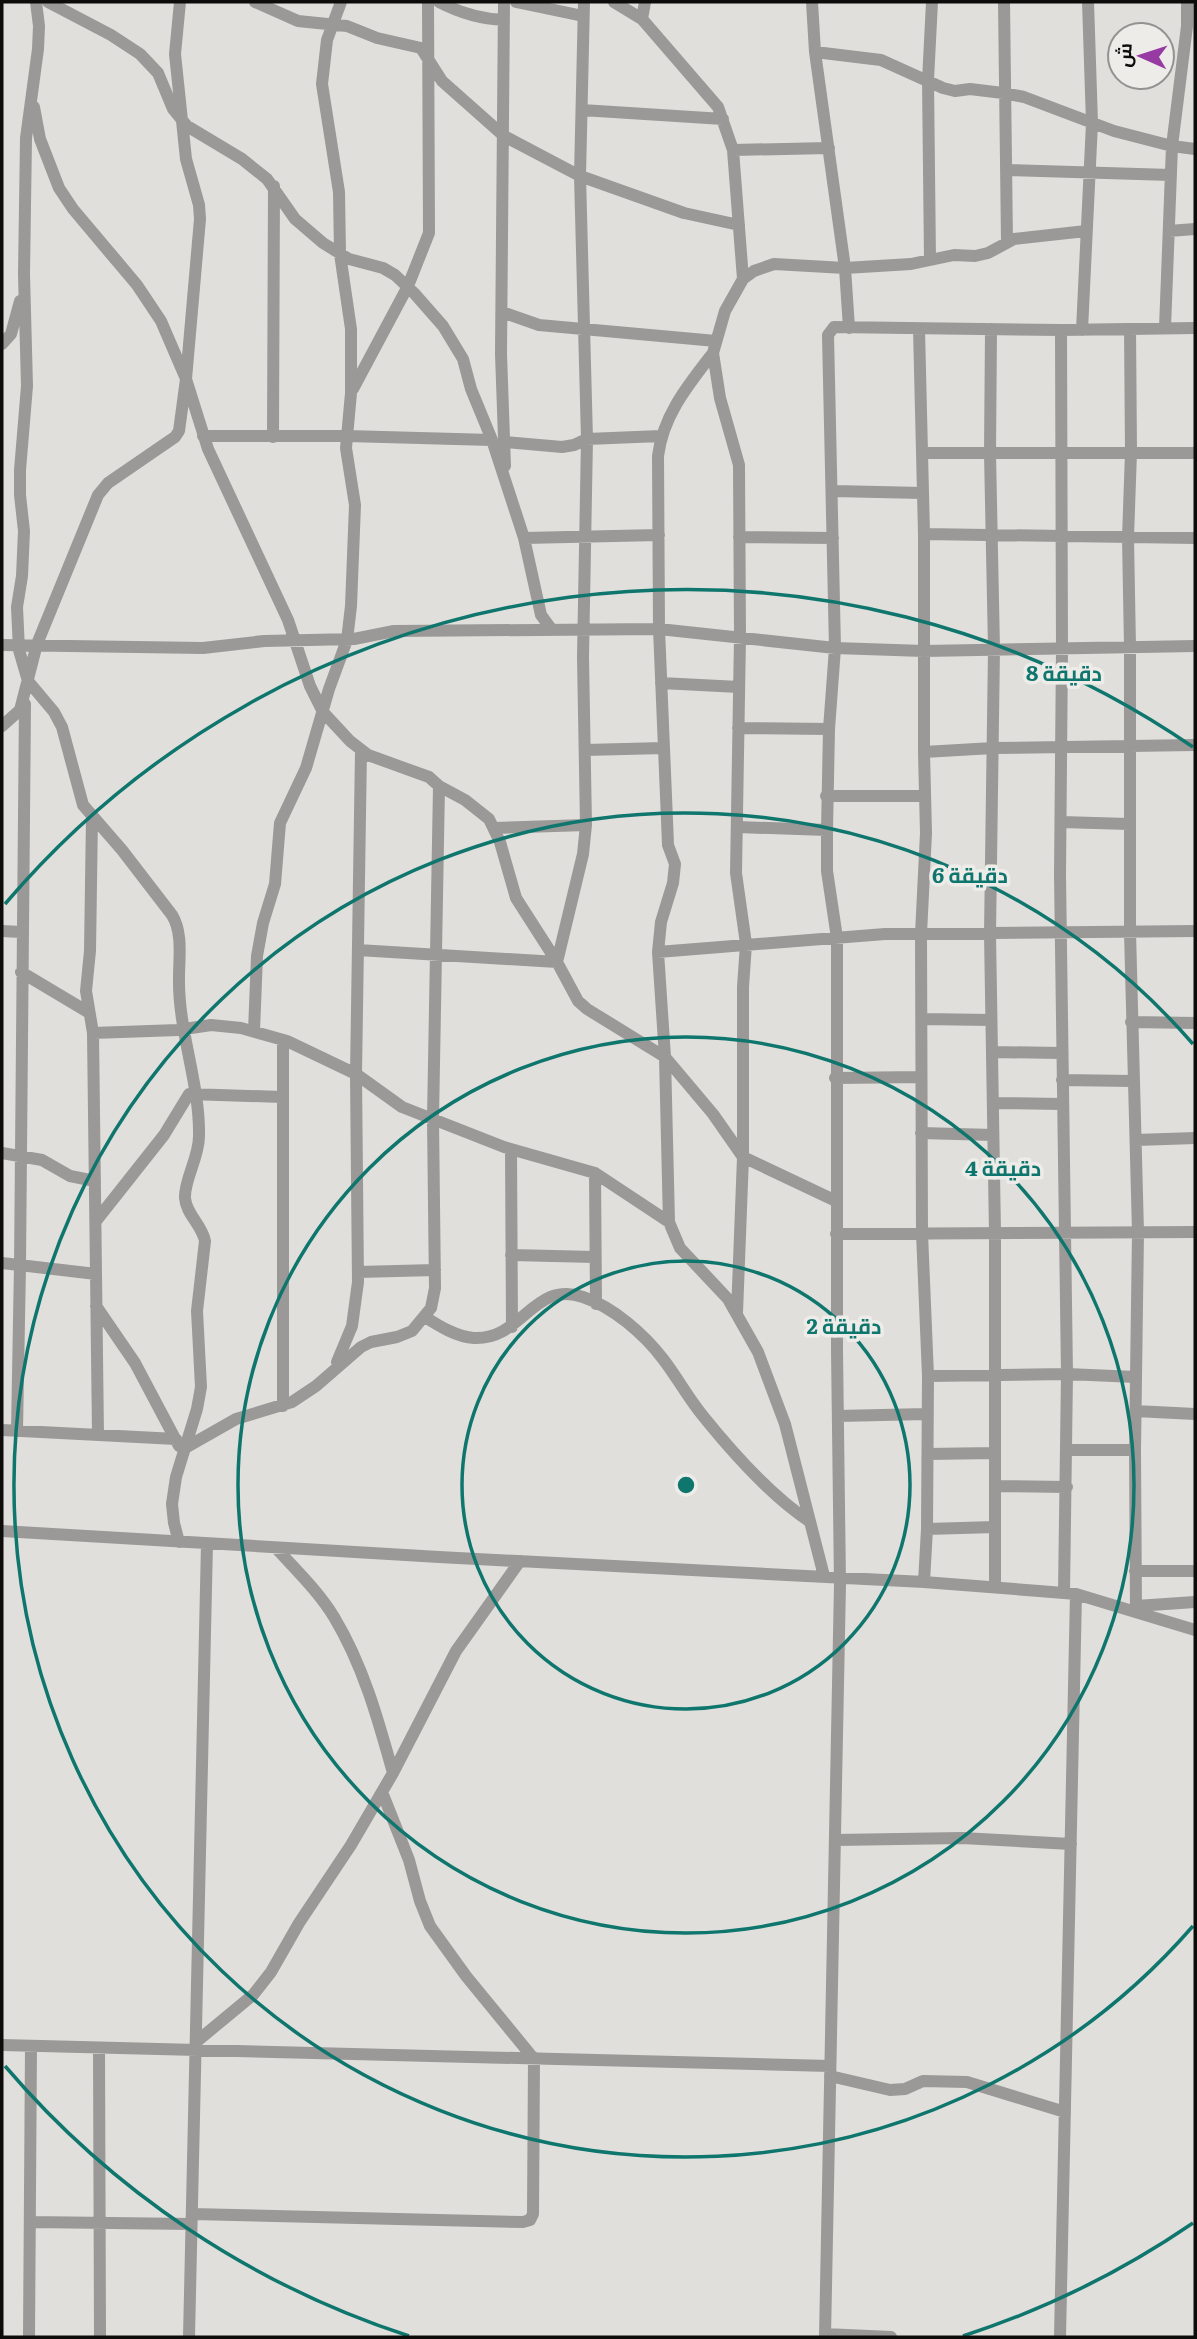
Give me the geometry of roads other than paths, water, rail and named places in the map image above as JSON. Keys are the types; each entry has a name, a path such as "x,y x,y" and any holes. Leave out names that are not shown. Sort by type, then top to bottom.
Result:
{"street":[{"path":"36,2 39,26 33,97 26,138 24,287 27,386 20,495 24,551 17,607 18,645 29,681 54,712 62,727 80,799 175,920 179,942 179,993 195,1093 198,1147 185,1200 204,1233 205,1241 197,1311 201,1387 197,1409 181,1448 172,1504 179,1542"},
{"path":"48,2 111,35 140,54 158,73 173,109 183,122 198,134 242,159 274,186 304,228 340,254 383,268 408,286 457,345 498,441 541,615 552,630"},
{"path":"2,726 20,709 37,645 98,495 108,483 179,431 200,219 187,159 175,54 180,2"},
{"path":"255,2 298,21 356,28 390,42 415,45 424,50 442,81 504,136 580,176 684,212 739,225"},
{"path":"254,1031 257,956 263,923 275,884 278,831 306,768 347,640 351,606 355,505 348,463 347,436 351,393 349,309 340,254 338,192 323,84 325,53 341,2"},
{"path":"351,393 408,286 429,233 428,2"},
{"path":"439,2 459,13 504,20"},
{"path":"498,441 502,312 504,2"},
{"path":"516,2 583,16"},
{"path":"556,962 583,854 586,825 584,630 587,439 580,176 584,2"},
{"path":"614,2 642,19 718,107 733,150 743,279"},
{"path":"642,19 645,2"},
{"path":"812,2 815,52 845,268 849,328"},
{"path":"930,260 928,80 932,2"},
{"path":"1004,2 1003,93 1007,242"},
{"path":"1082,330 1092,123 1088,2"},
{"path":"1165,328 1172,146 1187,26 1187,2"},
{"path":"815,52 881,60 955,91 970,89 1024,97 1114,131 1195,149"},
{"path":"33,97 40,139 59,188 152,305 186,379 203,436 283,609 310,686 323,712 361,750 390,765 429,777 479,810 494,828 516,898 578,1001 665,1056 713,1114 743,1157 836,1201"},
{"path":"582,110 723,119"},
{"path":"733,150 829,148"},
{"path":"1006,170 1171,175"},
{"path":"274,186 274,437"},
{"path":"1169,232 1195,229"},
{"path":"824,1576 785,1424 758,1352 728,1299 680,1248 669,1222 665,1056 658,952 661,922 676,864 668,845 659,629 661,436 679,399 715,347 725,311 743,279 763,267 774,264 845,268 911,264 954,255 981,255 1021,238 1086,231"},
{"path":"2,344 8,339 14,326 24,287"},
{"path":"502,312 539,325 715,347"},
{"path":"891,2337 825,2336 840,1577 835,1078 837,938 827,871 826,796 835,648 828,335 834,327 1061,330 1195,328"},
{"path":"919,329 924,534 923,752 926,832 921,934 922,1233 928,1376 924,1582"},
{"path":"991,329 990,453 994,649 990,1020 995,1233 995,1587"},
{"path":"1130,329 1129,824 1132,1081 1138,1232 1136,1608"},
{"path":"1060,2337 1071,1844 1070,1594 1061,1053 1061,330"},
{"path":"715,347 720,398 739,465 740,637 736,873 746,944 743,987 743,1157 737,1313"},
{"path":"203,436 347,436 498,441 562,447 587,439 661,436"},
{"path":"922,453 1195,453"},
{"path":"832,491 923,493"},
{"path":"924,534 1195,538"},
{"path":"524,538 659,535"},
{"path":"739,537 833,538"},
{"path":"2,645 203,649 264,640 347,640 394,631 659,629 835,648 924,650 1195,646"},
{"path":"661,683 739,687"},
{"path":"16,1431 25,696"},
{"path":"738,728 829,729"},
{"path":"923,752 1060,746 1195,745"},
{"path":"585,750 664,748"},
{"path":"333,1370 352,1326 358,1272 356,1074 361,750"},
{"path":"2,1430 98,1434 181,1448 236,1419 283,1406 303,1395 361,1347 371,1342 404,1335 412,1331 425,1317 434,1300 435,1270 433,1119 439,786"},
{"path":"826,796 925,796"},
{"path":"92,817 90,951 86,990 93,1033 98,1434"},
{"path":"1061,822 1129,824"},
{"path":"494,828 586,825"},
{"path":"737,827 827,830"},
{"path":"2,931 22,932"},
{"path":"658,952 885,934 1195,931"},
{"path":"358,950 556,962"},
{"path":"21,972 88,1012"},
{"path":"922,1019 990,1020"},
{"path":"1131,1022 1195,1023"},
{"path":"93,1033 185,1029 211,1025 254,1031 283,1040 356,1074 402,1107 511,1149 595,1173 669,1222"},
{"path":"283,1040 283,1406"},
{"path":"992,1052 1061,1053"},
{"path":"835,1078 921,1077"},
{"path":"1062,1080 1132,1081"},
{"path":"96,1221 158,1142 188,1095 195,1093 282,1097"},
{"path":"993,1103 1062,1104"},
{"path":"921,1133 993,1135"},
{"path":"1136,1140 1195,1138"},
{"path":"511,1149 512,1328"},
{"path":"2,1153 42,1160 70,1176 95,1181"},
{"path":"595,1173 596,1304"},
{"path":"836,1234 1195,1231"},
{"path":"511,1255 595,1257"},
{"path":"2,1263 96,1274"},
{"path":"358,1272 435,1270"},
{"path":"425,1317 473,1338 512,1328 542,1299 555,1295 582,1296 619,1316 663,1358 702,1415 732,1450 790,1508 809,1521"},
{"path":"96,1306 141,1372 181,1448"},
{"path":"928,1376 1067,1374 1136,1377"},
{"path":"1135,1411 1195,1414"},
{"path":"838,1416 926,1414"},
{"path":"1067,1450 1135,1450"},
{"path":"928,1454 994,1453"},
{"path":"995,1486 1067,1487"},
{"path":"927,1529 995,1527"},
{"path":"2,1531 995,1587 1070,1594 1136,1608 1195,1630"},
{"path":"189,2337 207,1544"},
{"path":"276,1548 317,1594 346,1640 377,1716 393,1773"},
{"path":"195,2046 263,1983 382,1792 456,1651 520,1561"},
{"path":"1135,1571 1195,1571"},
{"path":"1136,1608 1183,1601 1195,1602"},
{"path":"30,2222 100,2224 191,2219 530,2220 533,2214 534,2059 466,1976 430,1926 409,1860 382,1792"},
{"path":"835,1840 962,1838 1071,1844"},
{"path":"2,2045 99,2048 195,2046 830,2071 890,2090 905,2089 923,2081 967,2082 1065,2112"},
{"path":"29,2337 32,2046"},
{"path":"99,2048 100,2337"}]}
